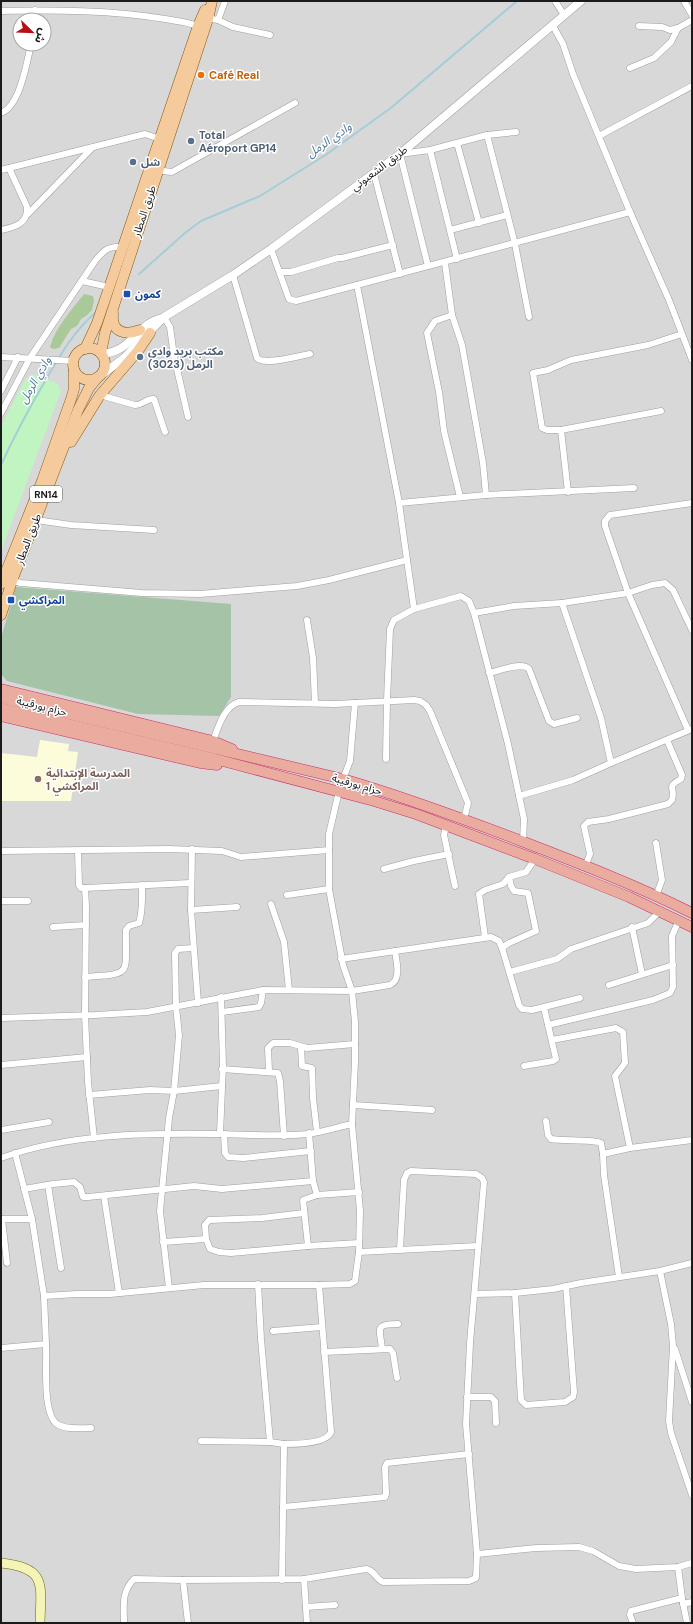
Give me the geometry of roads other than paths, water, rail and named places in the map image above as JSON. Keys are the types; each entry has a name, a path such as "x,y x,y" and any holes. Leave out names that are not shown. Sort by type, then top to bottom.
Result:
{"highway":[{"path":"1,689 213,741 258,765"},
{"name":"حزام بورقيبة","path":"1,698 107,729"},
{"name":"حزام بورقيبة","path":"1,708 107,729 258,765 343,779 464,819 656,896 692,913"},
{"path":"1,716 200,763 258,765"},
{"path":"1,721 12,719"},
{"name":"حزام بورقيبة","path":"258,765 374,801 446,826 535,860 660,911 692,927"}],"main road":[{"name":"طريق المطار","path":"85,349 97,323 123,248 154,169 207,20 211,1"},
{"name":"طريق المطار","path":"101,354 104,333 114,305 154,169 160,139 207,20"},
{"path":"49,484 69,445 100,395 138,351 145,331 125,332 117,329 112,321 114,305"},
{"path":"85,349 94,349 101,354"},
{"name":"RN14","path":"74,365 78,353 85,349"},
{"name":"RN14","path":"99,377 105,366 101,354"},
{"name":"طريق المطار","path":"1,615 4,581 42,481 74,389 74,365"},
{"path":"74,365 76,373 84,379 94,380 99,377"},
{"name":"طريق المطار","path":"4,581 36,520 78,410 89,388 99,377"},
{"path":"1,1563 24,1566 37,1578 41,1591 40,1623"}],"street":[{"path":"207,20 225,1"},
{"path":"555,1 564,15"},
{"name":"طريق الشعبوني","path":"99,377 124,358 145,331 150,322 164,317 233,275 374,174 400,154 581,1"},
{"path":"684,1 692,15"},
{"path":"1,11 69,10 207,20 270,35"},
{"path":"639,26 662,27 670,30 678,28 692,20"},
{"path":"553,26 563,44 573,74 630,212 669,300 691,353 692,360"},
{"path":"630,68 654,58 666,48 671,42 678,28"},
{"path":"1,113 13,104 29,52"},
{"path":"599,136 692,86"},
{"path":"154,169 172,172 295,103"},
{"path":"428,266 400,154 430,150 487,135 516,132"},
{"path":"1,170 145,134 160,139"},
{"path":"487,135 514,244 529,317"},
{"path":"457,143 479,223"},
{"path":"1,230 20,223 26,219 28,214 93,147"},
{"path":"430,150 457,259"},
{"path":"9,168 27,207 28,214"},
{"path":"374,174 400,274"},
{"path":"271,249 289,299 296,301 428,266 445,263 630,212"},
{"path":"450,230 507,215"},
{"path":"280,272 291,272 338,258 393,245"},
{"path":"1,414 30,358 95,261 106,249 117,246 123,248"},
{"path":"445,263 452,315 462,345 471,392 483,463 486,495"},
{"path":"233,275 257,358 264,362 310,354"},
{"path":"82,281 110,287"},
{"path":"357,285 399,503 414,609"},
{"path":"452,315 435,321 426,333 439,392 444,431 460,497"},
{"path":"164,317 170,328 174,356 188,417"},
{"name":"طريق الشعبوني","path":"101,354 120,350 145,331"},
{"path":"661,411 561,430 548,430 542,428 540,407 533,373 548,370 571,360 648,346 682,334"},
{"path":"1,356 30,358 74,365"},
{"path":"1,391 18,357"},
{"path":"100,395 135,405 140,405 150,399 154,399 165,432"},
{"path":"561,430 568,492"},
{"path":"399,503 486,495 634,488"},
{"path":"518,796 573,780 690,730 628,593 605,526 607,518 610,515 692,503"},
{"path":"36,520 71,525 154,530"},
{"path":"4,581 142,593 200,594 297,586 329,580 407,560"},
{"path":"474,614 514,606 562,603 628,593 660,583 669,586 673,590 692,630"},
{"path":"386,760 387,700 391,625 397,617 414,609 461,596 469,600 474,614 508,744 524,820 523,842"},
{"path":"562,603 601,718 611,763"},
{"path":"307,620 314,668 315,703"},
{"path":"489,673 520,666 527,666 549,721 554,724 577,718"},
{"path":"213,741 218,726 229,708 234,703 245,701 355,703 387,700 420,701 426,705 430,711 468,803 464,819"},
{"path":"343,779 350,761 355,703"},
{"path":"585,867 590,854 584,826 588,822 609,820 668,804 672,800 671,786 674,782 681,779 682,775 666,740"},
{"path":"44,1296 119,1293 204,1285 319,1285 353,1283 356,1279 359,1252 359,1192 352,1124 355,1044 352,991 341,959 329,889 328,850 330,829 339,791"},
{"path":"446,826 444,835 455,886"},
{"path":"656,842 662,880 656,896"},
{"path":"1,851 192,849 222,851 241,857 328,850"},
{"path":"192,849 190,910 198,1002"},
{"path":"78,851 80,887 190,883"},
{"path":"384,869 449,854"},
{"path":"485,937 479,894 485,890 503,884 509,877 526,872 535,860"},
{"path":"502,948 509,943 536,931 528,893 514,891 509,877"},
{"path":"85,977 112,975 122,972 124,969 127,961 126,930 129,926 139,923 142,902 142,885"},
{"path":"85,888 85,1015 94,1138"},
{"path":"287,895 329,889"},
{"path":"1,901 28,901"},
{"path":"271,904 284,942 289,990"},
{"path":"190,910 237,907"},
{"path":"510,972 557,959 571,949 648,923 660,911"},
{"path":"548,1025 634,1005 665,996 670,993 673,987 672,936 679,920"},
{"path":"53,927 86,925"},
{"path":"632,928 642,974"},
{"path":"341,959 455,943 485,937 496,939 502,948 519,1005 522,1009 529,1011 580,998"},
{"path":"169,1288 160,1221 161,1190 169,1118 174,1090 179,1035 176,1007 175,953 178,949 193,948"},
{"path":"1,1018 147,1012 263,990 352,991 395,982 397,977 395,951"},
{"path":"609,985 673,965"},
{"path":"222,1012 259,1007 263,990"},
{"path":"221,997 222,1134 225,1153 228,1157 243,1158 311,1151"},
{"path":"524,1066 555,1060 556,1056 544,1008"},
{"path":"552,1040 616,1028 623,1032 625,1063 615,1076 630,1148"},
{"path":"269,1072 268,1055 270,1045 273,1043 290,1043 301,1047 355,1044"},
{"path":"301,1047 302,1066 310,1066 312,1069 313,1098 317,1132"},
{"path":"1,1065 87,1057"},
{"path":"222,1069 275,1072 279,1075 284,1136"},
{"path":"90,1095 222,1086"},
{"path":"353,1104 432,1110"},
{"path":"546,1121 548,1135 551,1139 597,1141 601,1143 619,1277"},
{"path":"1,1130 49,1122"},
{"path":"1,1158 40,1146 94,1138 168,1134 284,1136 317,1132 352,1124"},
{"path":"309,1133 313,1181 317,1195"},
{"path":"603,1154 630,1148 692,1140"},
{"path":"15,1153 32,1219 44,1296 48,1405 52,1418 57,1424 63,1427 91,1428"},
{"path":"124,1623 125,1592 129,1584 134,1579 282,1580 304,1579 366,1569 374,1572 380,1581 383,1582 473,1580 476,1578 477,1554 466,1424 477,1246 484,1182 482,1178 476,1174 411,1171 407,1173 404,1180 400,1249"},
{"path":"24,1189 74,1182 80,1187 83,1197 199,1186 222,1190 313,1181"},
{"path":"48,1185 61,1268"},
{"path":"308,1246 303,1200 317,1195 359,1192"},
{"path":"104,1196 119,1293"},
{"path":"304,1213 262,1218 209,1220 205,1225 206,1239 210,1249 225,1253 308,1246 359,1244"},
{"path":"7,1263 2,1219 32,1219"},
{"path":"163,1242 206,1239"},
{"path":"359,1252 477,1246"},
{"path":"474,1294 515,1293 566,1286 660,1271 692,1263"},
{"path":"660,1271 671,1324 673,1346 669,1421 671,1433 692,1492"},
{"path":"258,1284 270,1442"},
{"path":"201,1441 301,1444 325,1439 330,1436 331,1428 319,1285"},
{"path":"515,1293 521,1400 526,1405 565,1402 573,1397 574,1392 566,1286"},
{"path":"382,1349 380,1329 384,1324 398,1324"},
{"path":"273,1331 322,1327"},
{"path":"1,1348 46,1344"},
{"path":"673,1346 692,1402"},
{"path":"324,1352 388,1349 392,1351 397,1378"},
{"path":"467,1397 494,1399 496,1423"},
{"path":"282,1580 284,1444"},
{"path":"283,1507 385,1496 387,1464 469,1454"},
{"path":"477,1554 536,1548 579,1547 593,1551 619,1566 636,1569 678,1566 692,1563"},
{"path":"678,1566 682,1601 687,1623"},
{"path":"304,1579 307,1623"},
{"path":"183,1580 188,1623"},
{"path":"633,1623 630,1615 631,1611 682,1601 692,1602"},
{"path":"306,1608 335,1605"}],"waterway":[{"name":"وادي الرمل","path":"139,274 185,233 201,221 260,196 327,154 392,107 517,1"},
{"name":"وادي الرمل","path":"1,465 27,413 61,353 81,327 97,311"}],"place":[{"name":"Café Real","path":"201,75"},
{"name":"Total Aéroport GP14","path":"191,141"},
{"name":"شل","path":"133,162"},
{"name":"كمون","path":"127,294"},
{"name":"مكتب بريد وادي الرمل (3023)","path":"140,357"},
{"name":"المراكشي","path":"11,600"},
{"name":"المدرسة الإبتدائية المراكشي 1","path":"38,779"}]}
